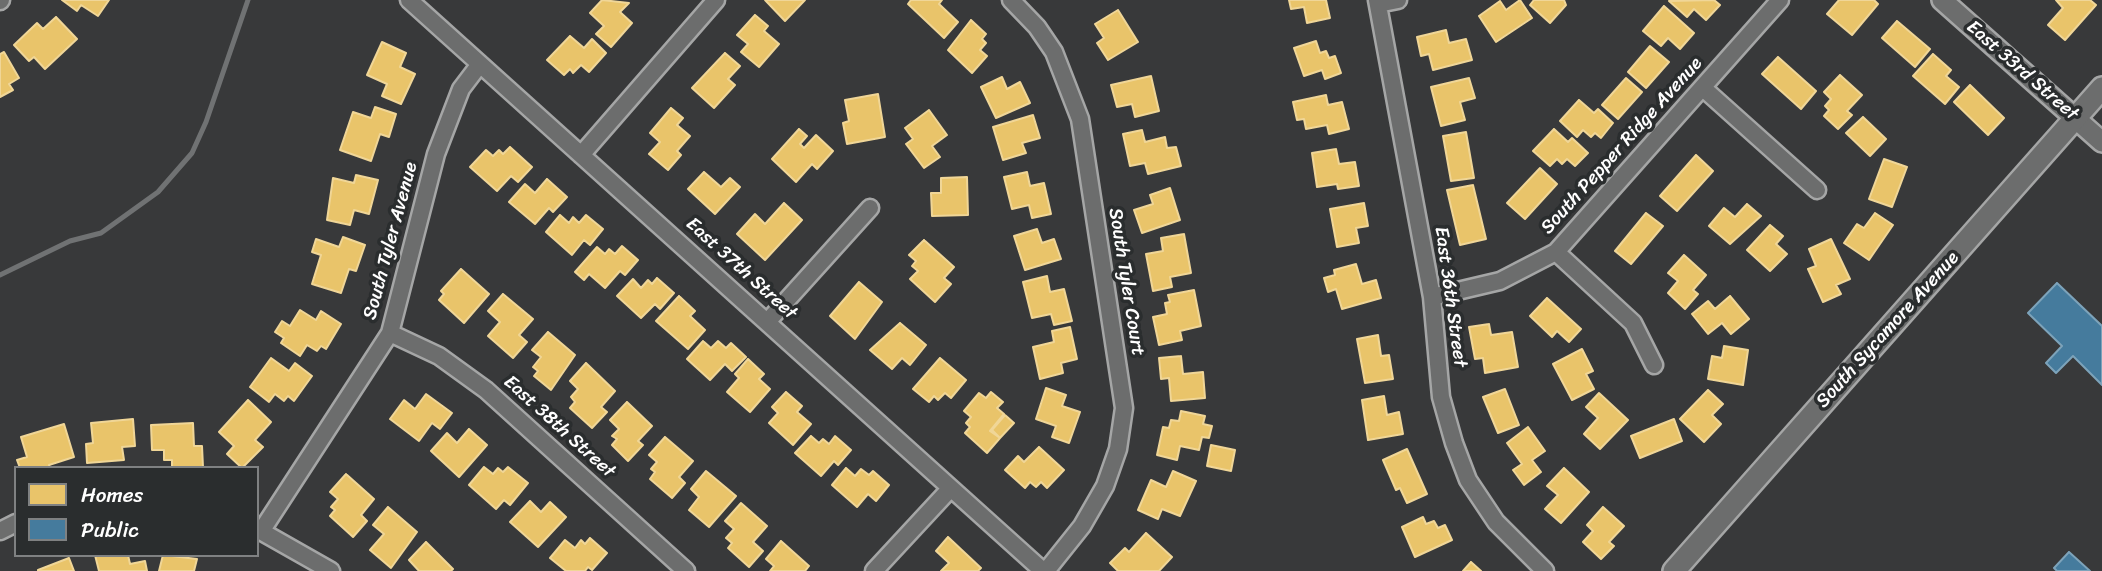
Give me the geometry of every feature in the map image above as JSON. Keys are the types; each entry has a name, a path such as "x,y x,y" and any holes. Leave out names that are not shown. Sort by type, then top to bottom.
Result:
{"main road":[{"name":"South Sycamore Avenue","path":"1674,571 2102,88"}],"street":[{"name":"East 37th Street","path":"409,0 768,321 950,489 1045,571"},
{"path":"580,155 716,0"},
{"name":"South Tyler Court","path":"1011,0 1037,27 1054,52 1080,119 1124,408 1118,449 1105,486 1082,526 1045,571"},
{"path":"1378,2 1398,0"},
{"name":"South Pepper Ridge Avenue","path":"1432,298 1500,281 1556,252 1780,0"},
{"name":"East 33rd Street","path":"1942,0 2102,142"},
{"name":"East 36th Street","path":"1378,2 1432,298 1441,397 1468,480 1496,522 1545,571"},
{"name":"South Tyler Avenue","path":"260,529 390,333 436,154 461,89 480,64"},
{"path":"1703,88 1817,190"},
{"path":"768,321 870,208"},
{"path":"1556,252 1633,323 1654,365"},
{"name":"East 38th Street","path":"390,333 439,356 486,390 686,571"},
{"path":"874,571 950,489"},
{"path":"260,529 331,571"}],"building: Homes":[{"path":"62,0 109,0 98,16 81,5 77,11"},
{"path":"602,0 629,3 620,12 632,23 611,47 596,34 604,26 590,13"},
{"path":"765,0 805,0 785,21"},
{"path":"911,0 942,0 939,4 958,22 944,38 908,4"},
{"path":"1289,0 1326,0 1330,18 1307,23 1304,7 1291,9"},
{"path":"1520,0 1532,18 1496,42 1479,16 1500,1 1506,10"},
{"path":"1534,0 1564,0 1566,5 1550,23 1530,5"},
{"path":"1714,0 1720,5 1706,20 1694,9 1687,17 1669,1"},
{"path":"1839,0 1874,0 1878,4 1852,35 1827,14"},
{"path":"2056,0 2090,0 2096,5 2065,40 2048,25 2063,8"},
{"path":"1664,6 1694,33 1680,49 1668,38 1661,46 1643,31"},
{"path":"1118,10 1138,42 1108,60 1097,43 1104,38 1095,24"},
{"path":"755,15 768,26 764,31 779,44 759,67 741,52 748,44 737,35"},
{"path":"56,17 77,39 45,69 34,57 29,61 14,45 37,23 43,29"},
{"path":"971,20 986,34 982,39 986,43 980,50 987,56 972,73 948,50"},
{"path":"1897,21 1930,49 1915,67 1882,38"},
{"path":"1446,30 1449,43 1466,39 1472,60 1433,70 1429,54 1421,56 1417,37"},
{"path":"570,36 584,48 592,39 606,53 589,72 581,65 573,73 570,69 564,75 547,60"},
{"path":"1316,41 1320,53 1326,51 1329,58 1335,56 1341,73 1325,79 1322,70 1304,76 1294,48"},
{"path":"382,42 406,53 400,67 415,74 401,104 382,96 387,84 367,75"},
{"path":"1650,46 1669,62 1646,88 1628,72"},
{"path":"4,52 19,78 9,84 13,90 0,97 0,54"},
{"path":"725,53 740,66 728,79 735,85 714,108 692,88"},
{"path":"1933,54 1951,70 1946,76 1959,87 1945,104 1913,76"},
{"path":"1778,57 1816,91 1801,109 1762,74"},
{"path":"1840,75 1862,95 1847,111 1852,115 1838,129 1824,116 1829,110 1825,106 1831,99 1824,92"},
{"path":"1151,76 1159,111 1135,117 1132,104 1117,107 1111,85"},
{"path":"1002,77 1007,89 1020,82 1030,103 996,118 981,87"},
{"path":"1469,78 1475,98 1460,102 1465,120 1441,126 1431,87"},
{"path":"1626,78 1642,92 1618,119 1602,105"},
{"path":"1970,85 2004,118 1988,135 1954,102"},
{"path":"878,94 885,137 847,144 843,123 849,121 845,100"},
{"path":"1326,95 1328,105 1342,102 1349,129 1329,134 1327,125 1306,129 1304,119 1297,120 1293,102"},
{"path":"1579,100 1594,113 1598,109 1613,123 1601,138 1595,133 1591,137 1583,130 1577,137 1560,121"},
{"path":"375,107 396,114 389,137 380,134 371,161 340,150 353,112 371,118"},
{"path":"671,108 683,118 677,125 690,136 677,151 681,155 668,170 649,154 660,142 650,133"},
{"path":"929,110 947,135 932,146 940,157 924,168 906,144 913,139 905,128"},
{"path":"1033,115 1040,138 1022,143 1026,153 1003,160 993,127"},
{"path":"1863,117 1886,139 1870,156 1846,133"},
{"path":"799,129 807,136 800,144 804,148 816,135 833,151 817,169 812,164 796,182 772,159"},
{"path":"1554,129 1568,142 1572,138 1588,153 1575,166 1567,159 1562,164 1557,159 1550,166 1533,151"},
{"path":"1142,130 1145,142 1165,137 1167,148 1176,147 1181,166 1148,174 1145,163 1130,166 1123,134"},
{"path":"1466,132 1474,178 1451,181 1443,136"},
{"path":"510,147 532,167 518,182 511,176 497,191 470,167 486,150 493,156 499,150 503,154"},
{"path":"1336,149 1339,164 1355,162 1359,186 1338,189 1337,184 1317,187 1312,153"},
{"path":"1696,155 1713,171 1677,211 1660,196"},
{"path":"1884,159 1907,167 1892,207 1869,199"},
{"path":"1540,168 1557,184 1525,219 1507,203"},
{"path":"704,172 721,187 730,178 740,187 715,214 688,189"},
{"path":"1027,172 1030,186 1044,183 1051,214 1032,218 1029,205 1012,209 1004,177"},
{"path":"356,175 378,180 369,214 354,210 350,225 327,220 333,178 354,183"},
{"path":"967,177 968,215 932,216 931,193 941,193 941,178"},
{"path":"547,179 567,197 553,212 549,208 535,224 509,202 525,184 535,193"},
{"path":"1473,185 1486,239 1460,245 1447,190"},
{"path":"1170,188 1180,220 1142,233 1134,210 1153,204 1150,195"},
{"path":"784,203 802,220 765,260 737,234 755,214 765,224"},
{"path":"1364,203 1368,226 1356,228 1359,243 1337,247 1330,209"},
{"path":"1747,204 1761,216 1730,244 1709,226 1724,208 1735,217"},
{"path":"1646,213 1663,226 1631,264 1615,251"},
{"path":"1875,213 1893,225 1869,260 1844,243 1857,224 1864,228"},
{"path":"560,215 569,223 573,217 579,223 586,215 603,229 590,245 584,240 572,255 546,232"},
{"path":"1770,225 1783,236 1776,244 1787,254 1770,271 1747,250"},
{"path":"1037,229 1042,243 1054,239 1061,259 1025,270 1014,236"},
{"path":"1184,234 1191,273 1170,277 1172,287 1153,291 1146,254 1163,251 1161,238"},
{"path":"343,237 365,245 356,271 349,269 341,293 312,284 321,255 312,252 316,239 339,247"},
{"path":"1831,239 1850,279 1836,285 1841,294 1823,302 1808,269 1816,266 1809,249"},
{"path":"924,240 954,267 944,278 951,284 935,302 910,279 918,271 912,266 916,261 909,255"},
{"path":"622,246 638,260 625,275 620,271 605,288 589,274 584,280 575,272 597,247 605,254 609,249 615,254"},
{"path":"1684,255 1706,275 1693,290 1698,294 1685,309 1668,293 1678,281 1668,273"},
{"path":"1356,264 1362,284 1376,280 1381,298 1342,309 1336,289 1328,292 1324,278 1335,275 1334,270"},
{"path":"461,269 489,294 464,323 439,300 444,294 441,291"},
{"path":"1047,276 1050,292 1064,289 1072,321 1054,325 1051,314 1032,318 1023,282"},
{"path":"657,278 674,293 660,309 655,304 641,318 617,296 633,279 641,288 648,280 652,284"},
{"path":"859,282 882,302 855,339 830,316"},
{"path":"1194,290 1201,326 1180,331 1182,340 1159,345 1153,317 1167,314 1165,303 1170,302 1168,295"},
{"path":"503,294 533,319 519,335 527,342 513,358 488,336 500,322 488,311"},
{"path":"679,296 695,311 690,316 705,330 688,349 656,321"},
{"path":"1730,296 1749,319 1731,334 1722,323 1708,334 1692,314 1708,301 1715,309"},
{"path":"1547,298 1581,329 1569,342 1557,331 1552,337 1530,316"},
{"path":"300,310 316,320 321,311 341,324 326,349 321,346 317,351 307,345 300,356 281,343 284,338 275,332 282,321 290,326"},
{"path":"900,323 926,345 910,365 902,358 892,369 870,350"},
{"path":"1489,324 1491,335 1512,332 1518,367 1485,373 1483,358 1475,359 1469,327"},
{"path":"1070,327 1077,359 1061,363 1063,373 1040,379 1033,347 1054,342 1052,331"},
{"path":"548,332 575,355 551,390 534,376 538,371 533,367 541,357 532,350"},
{"path":"1378,335 1381,356 1389,355 1393,379 1365,383 1357,339"},
{"path":"703,341 711,348 718,341 726,348 731,343 746,357 732,371 725,364 710,380 687,359"},
{"path":"1724,346 1748,350 1743,385 1708,379 1712,356 1722,358"},
{"path":"1582,349 1593,371 1586,374 1594,389 1572,400 1553,364"},
{"path":"1181,356 1183,374 1203,372 1205,398 1171,401 1169,378 1161,379 1159,358"},
{"path":"271,358 289,371 295,363 312,376 294,401 288,396 284,401 275,394 269,402 250,387"},
{"path":"940,358 966,380 951,398 945,393 938,400 934,396 929,402 913,389"},
{"path":"748,359 764,374 759,379 770,389 750,412 727,392 739,378 735,374"},
{"path":"586,363 615,391 601,407 607,412 592,428 570,408 575,402 571,397 578,389 570,381"},
{"path":"1046,388 1066,395 1062,406 1080,412 1069,443 1052,437 1056,426 1036,419"},
{"path":"1505,389 1519,425 1498,433 1483,397"},
{"path":"1708,390 1723,404 1712,415 1721,424 1704,442 1680,419"},
{"path":"786,392 802,406 797,412 811,424 793,445 769,423 778,413 772,407"},
{"path":"991,392 1003,402 997,408 1004,414 990,431 1000,438 987,453 965,433 970,427 966,423 971,417 964,411 979,393 986,398"},
{"path":"1599,393 1628,420 1600,449 1584,434 1598,418 1586,407"},
{"path":"426,394 452,413 440,429 432,423 419,441 390,419 404,400 415,409"},
{"path":"1384,396 1387,415 1399,412 1403,434 1368,440 1362,400"},
{"path":"248,400 271,422 255,440 263,447 244,466 240,466 227,454 234,446 219,432"},
{"path":"627,402 652,426 638,441 643,445 628,461 612,445 617,439 612,436 619,429 610,420"},
{"path":"1181,411 1205,416 1203,424 1212,426 1209,438 1202,437 1199,450 1180,446 1177,460 1157,455 1163,427 1169,428 1171,420 1179,421"},
{"path":"1005,415 1014,423 1000,438 992,430"},
{"path":"133,419 135,446 122,447 124,460 87,463 86,444 93,443 91,423"},
{"path":"1674,419 1682,441 1640,458 1631,436"},
{"path":"193,423 194,446 202,446 203,466 172,466 172,460 164,460 164,450 152,450 151,425"},
{"path":"64,424 74,457 49,466 19,466 17,460 27,457 21,437"},
{"path":"1528,427 1545,451 1532,460 1541,472 1524,485 1513,470 1522,464 1507,443"},
{"path":"469,429 487,445 459,477 431,451 447,433 457,443"},
{"path":"811,436 819,443 823,439 829,444 835,436 851,450 838,465 834,461 821,476 795,453"},
{"path":"665,437 693,461 679,477 685,483 672,498 650,479 655,472 651,469 657,462 649,455"},
{"path":"1211,445 1235,450 1231,471 1207,466"},
{"path":"1039,447 1064,470 1047,488 1041,482 1036,487 1030,482 1025,488 1005,470 1018,456 1024,462"},
{"path":"1407,449 1427,494 1407,503 1400,488 1396,490 1383,460"},
{"path":"484,467 493,474 498,468 503,472 508,467 528,483 510,505 504,500 496,509 469,485"},
{"path":"846,468 855,476 861,469 869,475 873,471 889,485 876,501 868,494 857,507 832,485"},
{"path":"1564,468 1589,492 1561,523 1545,509 1558,495 1547,486"},
{"path":"706,471 736,496 709,527 689,510 699,497 691,489"},
{"path":"1173,471 1196,481 1180,516 1162,509 1158,519 1138,510 1151,480 1166,487"},
{"path":"346,474 374,499 361,515 367,521 353,537 330,516 335,510 331,507 338,499 330,492"},
{"path":"530,501 541,512 550,502 566,517 538,547 510,522"},
{"path":"741,503 767,526 753,542 763,551 749,567 728,548 732,543 726,538 734,529 725,521"},
{"path":"388,507 417,532 391,568 370,550 384,534 373,525"},
{"path":"1603,507 1624,526 1609,542 1614,546 1601,559 1583,542 1593,531 1587,525"},
{"path":"1423,517 1426,524 1434,521 1438,528 1445,525 1452,540 1415,557 1402,527"},
{"path":"1146,533 1172,557 1159,571 1118,571 1110,563 1125,548 1129,552"},
{"path":"948,537 981,568 978,571 941,571 949,563 936,551"},
{"path":"590,538 607,553 592,570 588,567 585,571 566,571 550,558 565,540 575,548 581,540 585,544"},
{"path":"781,541 809,566 805,571 770,571 774,566 766,559"},
{"path":"426,542 453,569 451,571 419,571 409,560"},
{"path":"96,557 128,557 130,564 145,561 147,571 99,571"},
{"path":"162,557 197,559 194,571 159,571"},
{"path":"69,558 74,571 38,571 38,570"},
{"path":"1471,562 1481,571 1463,571"}],"building: Public":[{"path":"2057,283 2102,326 2102,385 2073,356 2056,373 2046,363 2062,346 2028,313"},
{"path":"2069,552 2090,571 2057,571 2054,568"}],"waterway":[{"path":"0,275 70,241 101,233 158,192 192,153 206,122 248,0"}]}
